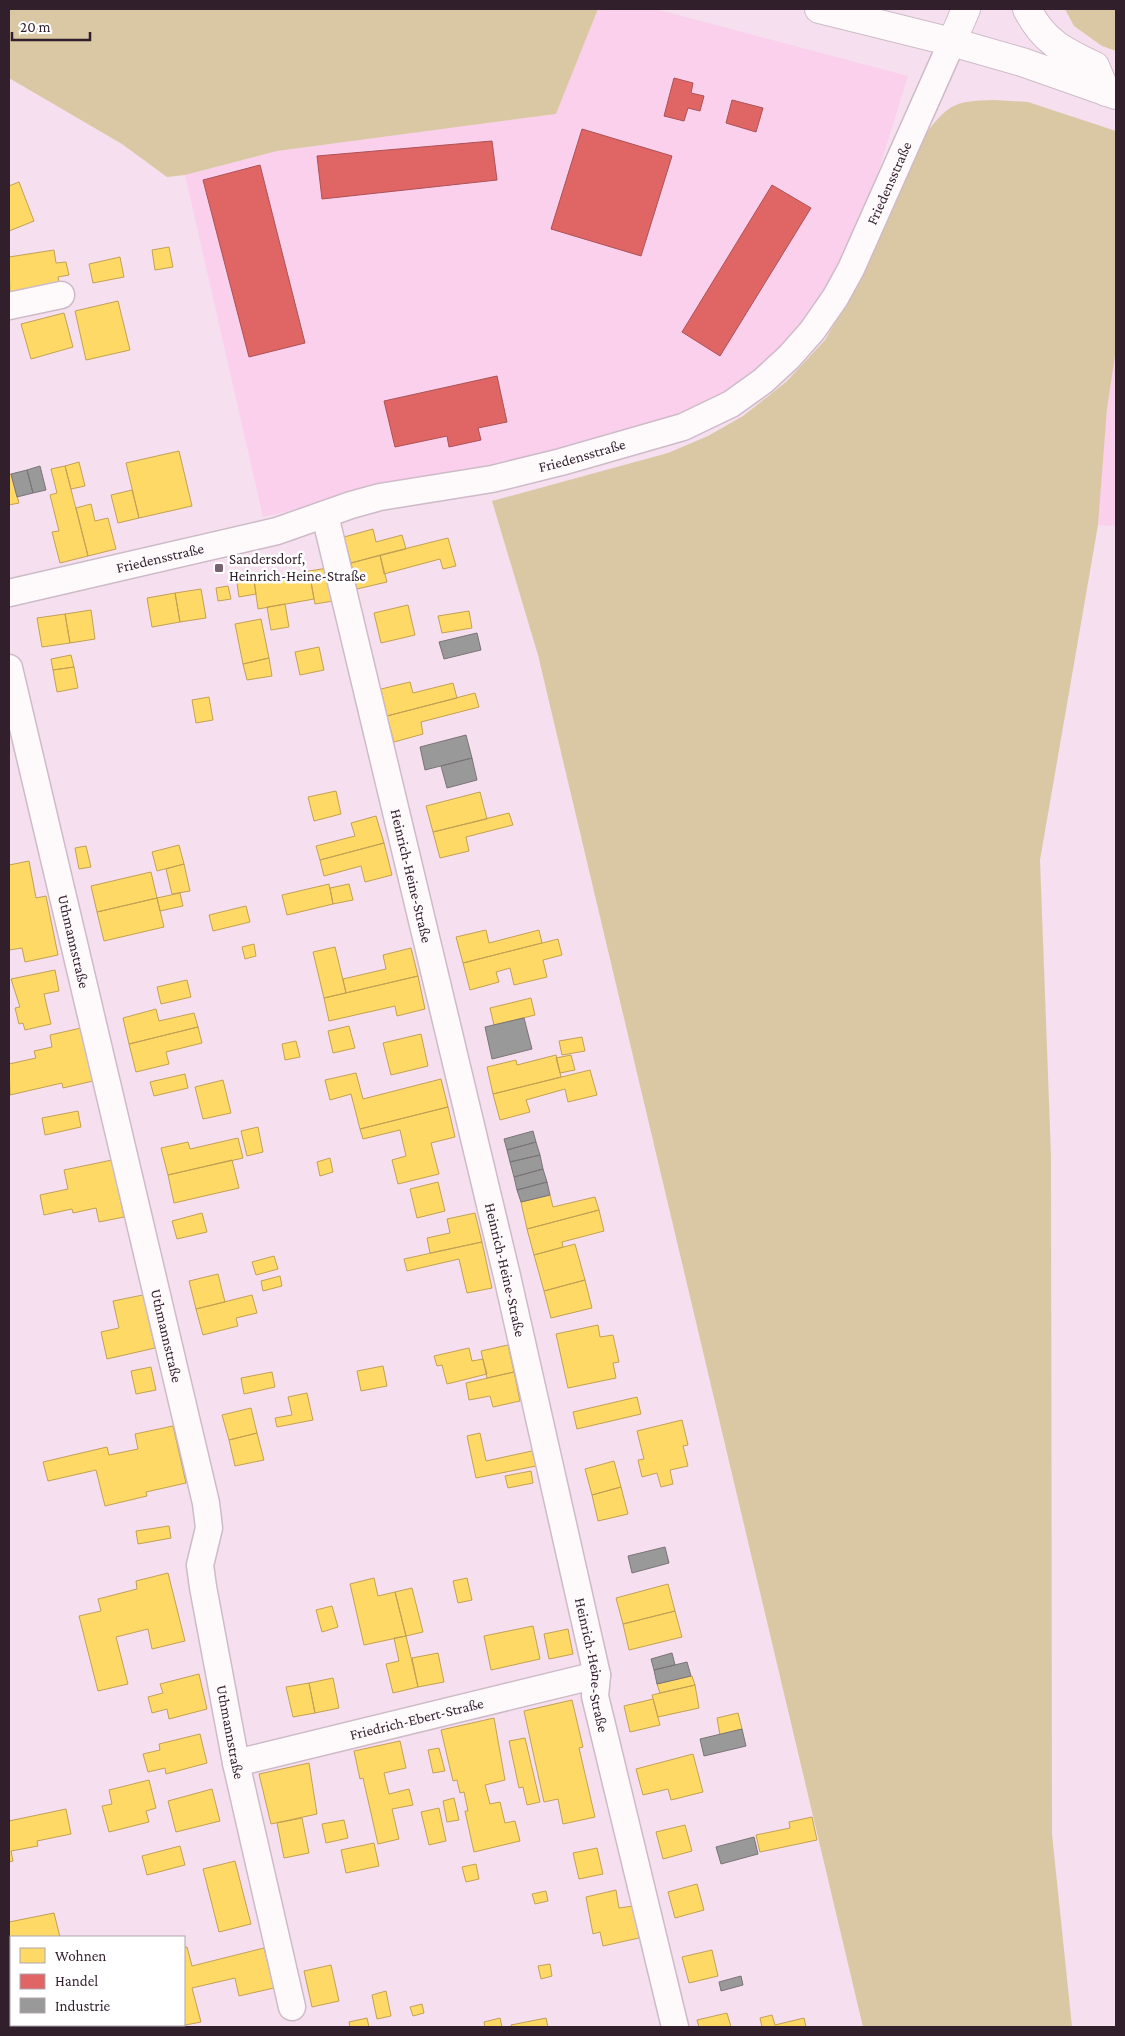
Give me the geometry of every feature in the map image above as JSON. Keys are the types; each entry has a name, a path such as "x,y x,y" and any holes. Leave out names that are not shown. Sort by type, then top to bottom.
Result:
{"main road":[{"path":"818,9 952,42 1022,62 1111,94"},
{"path":"952,42 966,9"},
{"path":"1028,9 1046,38 1066,53 1095,66 1111,94"}],"street":[{"name":"Friedensstraße","path":"9,593 277,532 380,497 492,479 657,435 706,417 731,404 764,381 801,344 835,298 851,269 952,42"},
{"path":"9,306 61,296"},
{"name":"Heinrich-Heine-Straße","path":"325,515 504,1266 597,1675 596,1696 675,2027"},
{"name":"Uthmannstraße","path":"9,668 206,1503 209,1528 200,1565 236,1763 292,2007"},
{"name":"Friedrich-Ebert-Straße","path":"236,1763 597,1675"}],"shaded area":[{"path":"9,9 598,9 556,114 277,151 185,175 167,177 122,144 9,78"},
{"path":"598,9 655,9 908,76 872,192 830,280 795,334 748,377 710,402 661,421 458,477 376,484 322,503 263,517 185,175 277,151 556,114"},
{"path":"1065,9 1116,9 1116,51 1102,46 1074,26"},
{"path":"971,101 1028,102 1116,131 1116,349 1107,409 1098,525 1040,860 1051,1156 1052,1834 1072,2027 863,2027 538,655 492,501 668,453 708,436 743,416 786,382 825,340 847,301 925,135 940,116 954,106"},
{"path":"1116,349 1116,526 1098,525 1107,409"}],"building: Wohnen":[{"path":"19,182 34,221 9,231 9,186"},
{"path":"169,247 173,267 155,270 152,250"},
{"path":"54,250 56,263 66,262 69,275 58,277 60,288 10,295 9,257"},
{"path":"120,257 124,277 93,283 89,264"},
{"path":"118,301 130,350 86,360 75,311"},
{"path":"64,313 73,347 31,359 21,324"},
{"path":"179,451 192,506 139,518 126,463"},
{"path":"79,462 85,486 71,489 65,466"},
{"path":"65,466 88,556 60,563 52,532 59,531 50,495 57,493 51,469"},
{"path":"11,474 19,503 9,505 9,475"},
{"path":"132,490 139,518 118,523 111,495"},
{"path":"91,504 95,521 108,518 116,549 88,556 76,508"},
{"path":"373,529 376,542 402,535 406,549 351,563 344,537"},
{"path":"448,538 456,566 443,569 440,559 384,574 380,555"},
{"path":"380,555 387,582 357,589 351,563"},
{"path":"328,568 333,601 315,604 309,571"},
{"path":"309,571 314,599 258,609 254,580"},
{"path":"254,580 256,594 239,597 237,583"},
{"path":"228,586 231,599 218,601 216,588"},
{"path":"201,589 206,618 180,622 175,593"},
{"path":"175,593 180,622 152,627 147,598"},
{"path":"285,604 289,627 271,630 267,607"},
{"path":"408,605 415,635 381,643 374,613"},
{"path":"91,610 95,639 70,643 65,614"},
{"path":"469,611 472,628 442,633 438,616"},
{"path":"65,614 70,643 42,647 37,618"},
{"path":"261,619 269,658 243,664 235,624"},
{"path":"319,647 324,670 300,675 295,652"},
{"path":"71,655 74,667 53,670 51,659"},
{"path":"269,658 272,676 247,680 243,664"},
{"path":"74,667 78,688 57,692 53,670"},
{"path":"410,682 413,693 453,683 457,698 387,716 381,689"},
{"path":"475,693 479,707 421,722 423,734 394,742 387,716"},
{"path":"209,697 213,720 196,723 192,700"},
{"path":"336,791 341,814 314,821 308,797"},
{"path":"480,792 487,819 433,832 426,806"},
{"path":"509,813 513,825 466,837 469,851 440,858 433,832"},
{"path":"376,816 384,843 320,860 316,846 355,836 351,823"},
{"path":"384,843 392,875 365,882 361,866 324,876 320,860"},
{"path":"179,845 184,864 157,871 152,852"},
{"path":"86,846 91,867 79,869 75,848"},
{"path":"29,861 36,898 46,896 58,955 25,962 22,948 9,950 9,865"},
{"path":"184,864 190,891 172,894 166,869"},
{"path":"151,872 157,898 97,912 91,886"},
{"path":"329,884 333,904 287,915 282,895"},
{"path":"349,884 353,900 333,904 330,888"},
{"path":"180,893 183,906 160,911 157,898"},
{"path":"157,898 164,927 104,941 97,912"},
{"path":"246,906 250,922 213,931 209,915"},
{"path":"486,930 489,943 539,930 542,943 463,963 456,937"},
{"path":"558,939 562,955 543,960 547,977 514,985 510,968 496,972 499,982 470,990 463,963"},
{"path":"254,944 256,956 245,959 242,947"},
{"path":"335,947 346,993 324,998 313,952"},
{"path":"411,948 418,976 346,993 343,979 386,969 383,955"},
{"path":"55,970 59,991 44,994 51,1024 25,1030 23,1023 19,1024 15,1008 20,1007 11,979"},
{"path":"418,976 425,1009 397,1016 395,1006 329,1021 324,998"},
{"path":"187,980 191,997 161,1004 157,987"},
{"path":"531,998 535,1015 494,1025 490,1008"},
{"path":"156,1009 159,1021 194,1013 198,1027 129,1044 123,1018"},
{"path":"349,1026 355,1048 333,1053 328,1031"},
{"path":"198,1027 202,1043 166,1052 169,1064 136,1072 129,1044"},
{"path":"81,1028 93,1081 63,1088 62,1083 10,1095 9,1064 36,1058 34,1051 52,1047 50,1035"},
{"path":"421,1034 428,1066 391,1075 383,1043"},
{"path":"582,1037 585,1051 562,1055 559,1041"},
{"path":"296,1041 300,1057 285,1060 282,1044"},
{"path":"556,1055 561,1077 493,1094 487,1067 516,1060 517,1065"},
{"path":"571,1055 575,1070 560,1073 556,1058"},
{"path":"590,1070 597,1095 568,1102 565,1089 526,1100 530,1112 500,1120 493,1094"},
{"path":"356,1073 363,1099 441,1079 448,1107 360,1129 351,1094 330,1100 325,1080"},
{"path":"185,1074 188,1088 154,1096 150,1082"},
{"path":"223,1080 231,1113 203,1119 195,1087"},
{"path":"448,1107 455,1137 431,1143 439,1174 398,1184 392,1160 406,1156 400,1130 363,1139 360,1129"},
{"path":"78,1111 81,1127 45,1135 42,1118"},
{"path":"258,1127 263,1152 247,1156 241,1131"},
{"path":"238,1138 243,1158 168,1175 161,1148 188,1142 190,1149"},
{"path":"330,1158 333,1172 320,1176 317,1162"},
{"path":"112,1160 124,1217 99,1222 96,1208 73,1213 72,1209 44,1215 40,1195 68,1189 64,1170"},
{"path":"232,1160 239,1188 174,1203 168,1175"},
{"path":"438,1182 445,1211 417,1218 410,1189"},
{"path":"550,1195 553,1207 595,1197 599,1210 527,1229 521,1202"},
{"path":"599,1210 604,1231 562,1242 563,1247 534,1255 527,1229"},
{"path":"202,1213 207,1232 177,1239 172,1221"},
{"path":"475,1213 482,1242 430,1253 427,1238 450,1233 447,1219"},
{"path":"482,1242 492,1288 467,1293 459,1259 407,1271 404,1259"},
{"path":"575,1244 585,1280 544,1291 534,1255"},
{"path":"274,1256 278,1269 256,1275 252,1262"},
{"path":"218,1274 225,1302 196,1309 189,1281"},
{"path":"280,1276 282,1286 263,1291 261,1281"},
{"path":"585,1280 592,1308 551,1318 544,1291"},
{"path":"143,1295 155,1348 107,1359 101,1332 119,1328 113,1301"},
{"path":"252,1295 257,1313 236,1318 238,1326 203,1335 196,1309"},
{"path":"598,1325 600,1337 613,1335 619,1362 613,1363 616,1378 568,1388 556,1334"},
{"path":"508,1345 514,1372 487,1378 481,1351"},
{"path":"469,1348 472,1361 483,1359 487,1374 447,1384 442,1365 437,1366 434,1356"},
{"path":"383,1366 387,1386 361,1391 357,1371"},
{"path":"151,1367 156,1390 136,1394 131,1371"},
{"path":"272,1372 275,1387 244,1394 241,1378"},
{"path":"514,1372 520,1401 493,1407 490,1396 469,1400 466,1383"},
{"path":"307,1393 313,1420 277,1427 275,1418 292,1415 288,1397"},
{"path":"637,1397 641,1414 577,1429 573,1412"},
{"path":"251,1408 257,1433 229,1440 222,1415"},
{"path":"682,1420 688,1445 683,1446 688,1466 670,1470 673,1484 661,1487 657,1473 642,1477 638,1460 644,1459 637,1431"},
{"path":"173,1426 186,1483 146,1492 147,1496 105,1506 96,1470 48,1481 43,1462 107,1447 109,1455 138,1449 135,1434"},
{"path":"257,1433 264,1460 235,1466 229,1440"},
{"path":"480,1433 486,1461 532,1451 536,1466 476,1478 467,1436"},
{"path":"614,1461 621,1487 592,1495 585,1469"},
{"path":"531,1471 533,1483 508,1488 505,1476"},
{"path":"621,1487 628,1514 598,1521 592,1495"},
{"path":"169,1526 171,1538 138,1544 136,1531"},
{"path":"168,1573 185,1641 152,1649 148,1629 116,1637 128,1684 98,1691 79,1616 101,1611 98,1599 137,1589 136,1581"},
{"path":"374,1578 378,1596 395,1592 406,1636 364,1645 350,1584"},
{"path":"467,1578 472,1600 458,1603 453,1581"},
{"path":"668,1584 675,1611 623,1624 616,1598"},
{"path":"412,1588 423,1632 406,1636 395,1592"},
{"path":"332,1606 338,1627 322,1632 316,1610"},
{"path":"675,1611 682,1637 629,1650 623,1624"},
{"path":"533,1626 540,1659 491,1670 484,1636"},
{"path":"568,1629 573,1654 549,1659 544,1634"},
{"path":"406,1636 418,1687 393,1693 386,1664 399,1661 394,1638"},
{"path":"438,1653 444,1682 418,1687 412,1658"},
{"path":"199,1674 207,1709 169,1719 167,1709 152,1713 148,1697 163,1693 160,1684"},
{"path":"692,1676 695,1685 660,1693 657,1684"},
{"path":"333,1678 339,1708 315,1713 309,1683"},
{"path":"309,1683 315,1713 293,1717 286,1687"},
{"path":"695,1685 699,1708 658,1717 652,1695"},
{"path":"653,1699 660,1725 630,1732 624,1706"},
{"path":"572,1700 583,1747 579,1748 595,1817 563,1824 558,1799 544,1802 524,1711"},
{"path":"738,1713 742,1729 720,1735 717,1718"},
{"path":"494,1718 505,1780 485,1785 490,1804 500,1802 505,1823 515,1821 520,1841 474,1852 465,1811 468,1811 464,1792 460,1793 457,1780 453,1781 441,1730"},
{"path":"200,1734 207,1763 166,1774 165,1768 148,1772 143,1754 160,1750 159,1744"},
{"path":"525,1738 540,1802 527,1805 523,1787 519,1788 509,1741"},
{"path":"400,1741 406,1768 384,1773 389,1794 409,1789 413,1805 392,1809 399,1839 378,1844 363,1778 360,1779 354,1751"},
{"path":"439,1748 445,1771 433,1773 428,1750"},
{"path":"693,1754 703,1792 671,1800 668,1789 643,1795 636,1769"},
{"path":"309,1763 317,1814 271,1824 259,1774"},
{"path":"149,1780 156,1808 146,1811 149,1822 109,1832 102,1806 112,1804 109,1790"},
{"path":"212,1789 220,1821 176,1832 168,1801"},
{"path":"454,1798 459,1820 447,1822 443,1801"},
{"path":"439,1808 446,1841 429,1845 421,1812"},
{"path":"66,1809 71,1834 37,1841 38,1846 11,1851 13,1861 9,1862 9,1821"},
{"path":"812,1817 817,1840 760,1852 756,1835 790,1828 789,1822"},
{"path":"302,1818 309,1853 284,1858 277,1823"},
{"path":"344,1820 348,1838 326,1843 322,1824"},
{"path":"685,1825 692,1851 663,1859 656,1832"},
{"path":"374,1843 379,1866 346,1873 341,1850"},
{"path":"180,1846 185,1865 147,1875 142,1856"},
{"path":"597,1848 603,1874 579,1879 573,1853"},
{"path":"235,1861 251,1924 219,1932 203,1869"},
{"path":"476,1864 479,1879 466,1882 462,1867"},
{"path":"697,1884 704,1910 675,1918 668,1892"},
{"path":"616,1890 619,1908 633,1906 639,1938 603,1946 600,1932 593,1934 586,1897"},
{"path":"546,1891 548,1901 535,1904 532,1894"},
{"path":"54,1913 60,1936 10,1936 9,1961 9,1922"},
{"path":"185,1947 187,1947 192,1966 264,1948 274,1988 239,1996 235,1978 192,1988 201,2022 185,2025"},
{"path":"712,1950 718,1976 689,1983 682,1957"},
{"path":"550,1964 552,1976 541,1979 538,1966"},
{"path":"331,1965 339,2001 312,2007 304,1971"},
{"path":"386,1991 391,2016 377,2019 372,1995"},
{"path":"422,2004 424,2013 413,2016 410,2007"},
{"path":"727,2013 731,2027 699,2027 697,2020"},
{"path":"772,2015 775,2025 804,2018 806,2027 762,2027 760,2018"},
{"path":"367,2018 369,2027 350,2027 349,2022"},
{"path":"500,2018 502,2027 485,2027 484,2022"},
{"path":"546,2018 548,2027 512,2027 511,2025"},
{"path":"9,2023 10,2026 53,2027 9,2027"}],"building: Handel":[{"path":"674,78 693,83 691,93 704,96 700,111 688,108 684,121 664,116"},
{"path":"732,100 763,108 756,132 726,123"},
{"path":"582,129 672,156 641,256 551,229"},
{"path":"492,141 497,180 322,199 317,156"},
{"path":"260,165 305,343 249,357 203,180"},
{"path":"772,185 811,208 720,356 682,332"},
{"path":"497,376 507,422 478,428 481,440 449,447 447,436 395,447 384,401"}],"building: Industrie":[{"path":"40,466 46,490 33,493 27,470"},
{"path":"27,470 33,493 17,497 11,474"},
{"path":"477,633 481,650 444,659 439,642"},
{"path":"466,735 472,758 425,770 420,747"},
{"path":"472,758 477,780 447,788 441,766"},
{"path":"524,1018 532,1049 492,1059 485,1027"},
{"path":"533,1131 536,1142 507,1150 504,1139"},
{"path":"536,1142 540,1155 510,1162 507,1150"},
{"path":"540,1155 543,1169 514,1177 510,1162"},
{"path":"543,1169 547,1182 517,1190 514,1177"},
{"path":"547,1182 550,1195 521,1202 517,1190"},
{"path":"665,1547 669,1563 632,1573 628,1556"},
{"path":"672,1653 675,1665 654,1670 651,1659"},
{"path":"687,1662 691,1676 657,1684 654,1670"},
{"path":"742,1729 746,1746 704,1756 700,1739"},
{"path":"754,1837 758,1854 721,1864 716,1847"},
{"path":"741,1976 743,1985 721,1991 719,1982"}],"place":[{"name":"Sandersdorf, Heinrich-Heine-Straße","path":"219,568"}]}
